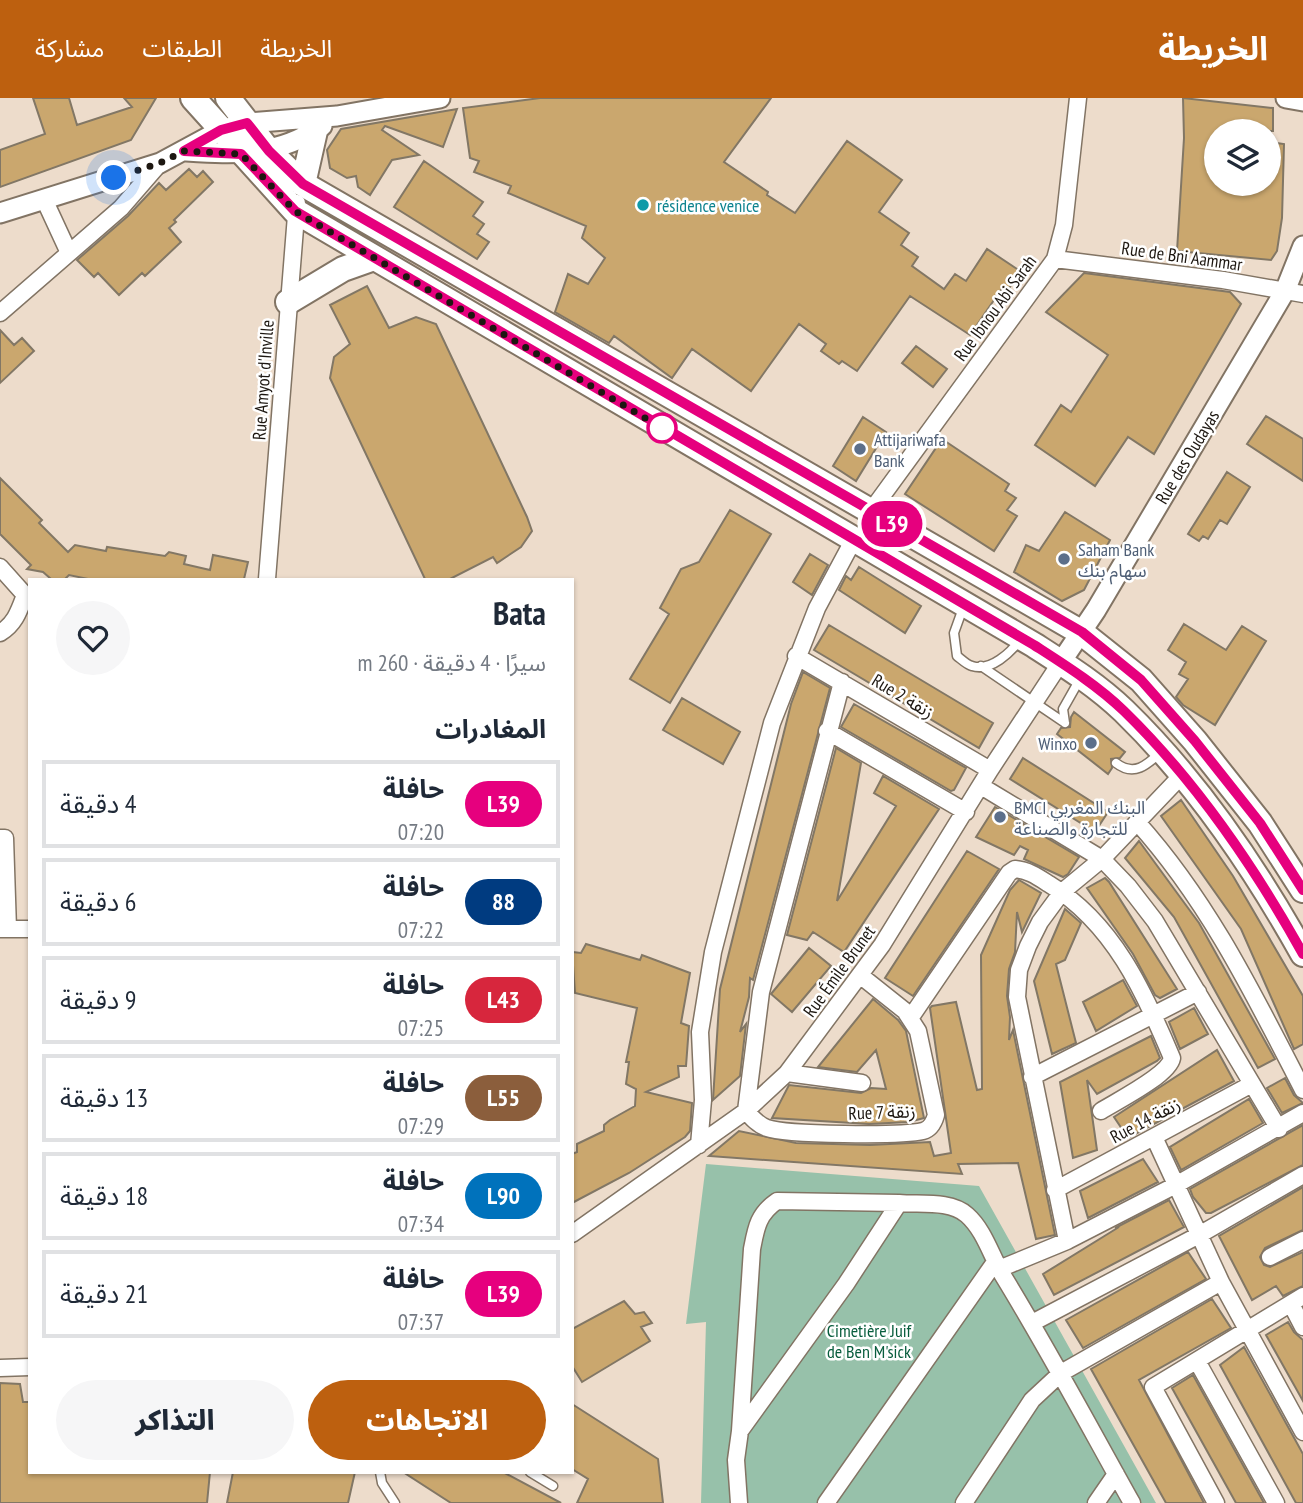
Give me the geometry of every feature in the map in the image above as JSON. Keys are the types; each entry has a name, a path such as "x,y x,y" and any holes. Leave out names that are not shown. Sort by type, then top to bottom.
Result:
{"main road":[{"path":"192,98 295,211 1071,669 1122,709 1162,751 1223,825 1303,954"},
{"path":"228,98 269,151 303,184 1082,632 1141,680 1195,741 1260,823 1303,890"},
{"path":"303,184 316,131"},
{"path":"288,302 343,269 374,258"}],"street":[{"path":"0,213 160,163 221,130 247,123 337,116 440,98"},
{"name":"Rue Ibnou Abi Sarah","path":"871,511 1055,259 1064,225 1078,98"},
{"path":"1286,98 1303,101"},
{"path":"184,151 241,154 269,151 316,131 337,116"},
{"path":"0,313 121,208 160,163"},
{"name":"Rue Amyot d'Inville","path":"267,578 295,211 303,184"},
{"path":"44,199 69,253"},
{"name":"Rue des Oudayas","path":"1071,669 1082,632 1294,293 1303,246"},
{"name":"Rue de Bni Aammar","path":"1055,259 1211,278 1294,293"},
{"path":"699,1144 704,1100 700,1032 713,952 772,723 817,608 854,539"},
{"path":"0,567 27,596 9,628 0,633"},
{"name":"Rue 2 زنقة","path":"796,656 990,770"},
{"name":"Rue Émile Brunet","path":"574,1233 746,1111 787,1073 861,976 1035,702 1071,669"},
{"path":"746,1111 761,992 827,731 842,682"},
{"path":"827,731 966,812"},
{"path":"1067,1241 1017,997 1019,970 1040,922 1062,892 1102,859 1182,775"},
{"path":"981,786 1102,859 1155,921 1279,1129"},
{"path":"1137,822 1203,905 1250,987 1303,1090"},
{"path":"0,838 5,838 4,929 28,929"},
{"path":"861,976 911,1017 1009,873 1015,869 1023,869 1062,892 1104,933 1122,955 1154,1015 1172,1058 1171,1064 1162,1073 1101,1111"},
{"path":"1032,1077 1198,992"},
{"name":"Rue 7 زنقة","path":"746,1111 764,1127 783,1131 925,1131 934,1121 935,1107 918,1031 911,1017"},
{"path":"787,1073 862,1083"},
{"name":"Rue 14 زنقة","path":"1055,1190 1252,1084"},
{"path":"826,1503 997,1265 1067,1241 1174,1186 1279,1129 1303,1113"},
{"path":"1154,1137 1174,1186 1221,1282 1303,1432"},
{"path":"1032,1323 1199,1235 1303,1175"},
{"path":"739,1503 736,1460 752,1249 758,1220 765,1209 777,1201 942,1205 956,1208 967,1215 981,1232 1132,1503"},
{"path":"740,1431 846,1284 899,1203"},
{"path":"1270,1257 1303,1240"},
{"path":"964,1503 1032,1399 1061,1373 1221,1282"},
{"path":"1216,1503 1153,1387 1297,1300 1303,1327"},
{"path":"1197,1361 1276,1503"},
{"path":"0,1368 28,1367"},
{"path":"1096,1503 1116,1474"}],"lane":[{"path":"964,606 954,633 957,656 971,666 981,666 1009,654 1022,638"},
{"path":"981,666 1065,723 1063,709 1071,669"},
{"path":"1116,763 1125,769 1136,770 1148,764 1162,751"},
{"path":"380,1474 382,1483 395,1503"},
{"path":"533,1474 553,1486"}],"green space":[{"name":"Cimetière Juif de Ben M'sick","path":"706,1164 979,1186 1156,1503 701,1503 706,1322 686,1324"}],"building":[{"path":"33,98 69,98 77,125 132,107 124,98 156,98 131,140 0,187 0,150 45,134"},
{"path":"540,98 771,98 724,162 768,192 767,195 795,213 847,141 902,180 879,212 909,233 901,245 918,257 912,266 944,289 955,274 966,281 987,249 1020,271 1008,290 1003,287 970,335 910,296 857,371 842,361 839,364 821,351 826,344 799,324 751,391 692,349 672,378 614,336 609,343 555,312 568,274 588,284 605,258 582,238 586,226 508,193 511,186 474,172 479,161 470,158 463,108"},
{"path":"1183,98 1273,108 1273,119 1204,119 1204,196 1281,196 1281,144 1284,144 1282,218 1277,251 1271,260 1177,251 1184,138"},
{"path":"457,109 443,147 385,126 382,130 419,155 392,160 370,195 358,187 356,176 347,178 330,168 327,150 341,129"},
{"path":"424,161 483,202 473,216 484,224 477,234 489,242 477,259 394,207"},
{"path":"189,169 197,177 203,171 213,182 174,220 176,222 169,228 181,242 145,276 142,273 119,295 98,273 94,277 77,260 128,216 159,183 166,190"},
{"path":"1084,273 1230,292 1241,304 1154,454 1128,437 1095,486 1035,445 1061,405 1071,412 1108,355 1046,312"},
{"path":"367,286 389,328 416,317 436,324 527,517 532,531 521,547 497,563 493,557 452,578 425,578 330,378 334,357 350,344 330,305"},
{"path":"0,330 14,345 22,338 34,351 0,383"},
{"path":"916,346 947,369 933,387 902,363"},
{"path":"1266,416 1303,439 1303,481 1247,444"},
{"path":"863,417 886,432 856,481 833,466"},
{"path":"942,439 1009,484 1005,491 1016,498 1007,510 1017,516 994,551 905,494"},
{"path":"1227,472 1250,487 1227,524 1220,520 1208,539 1203,536 1199,541 1188,534"},
{"path":"0,478 42,520 39,523 68,552 75,545 106,551 107,547 165,556 169,552 186,556 184,564 210,570 213,555 248,562 244,578 83,578 69,575 66,578 50,578 43,572 27,569 31,565 0,534"},
{"path":"730,510 771,534 670,703 630,679 669,614 660,608 681,569 699,562"},
{"path":"1065,512 1110,540 1084,590 1062,601 1014,572 1026,545 1039,551"},
{"path":"810,554 828,565 812,595 793,582"},
{"path":"859,567 921,606 905,633 839,590 846,576 851,580"},
{"path":"1184,624 1226,650 1242,626 1266,641 1215,725 1183,705 1176,697 1188,679 1179,674 1186,662 1168,650"},
{"path":"829,625 993,723 979,748 814,650"},
{"path":"803,672 830,688 753,980 750,978 749,997 740,1032 746,1024 740,1076 713,1100 720,989 791,704"},
{"path":"682,698 740,732 723,764 663,730"},
{"path":"854,704 966,768 954,790 951,791 841,727"},
{"path":"1074,712 1125,752 1120,758 1111,759 1112,768 1108,774 1057,734 1061,728 1070,727"},
{"path":"836,748 861,763 837,901 896,806 874,793 883,776 939,809 844,952 813,932 807,940 787,935"},
{"path":"1023,758 1108,812 1095,832 1010,779"},
{"path":"1181,800 1233,876 1303,996 1303,1044 1294,1049 1241,929 1161,816"},
{"path":"995,807 1079,857 1068,874 1063,877 1024,859 1028,850 1020,846 1014,855 976,837"},
{"path":"1139,841 1199,923 1275,1059 1258,1068 1174,917 1125,858"},
{"path":"967,851 999,869 913,996 885,978"},
{"path":"1105,878 1177,989 1160,998 1155,995 1133,954 1087,888"},
{"path":"1019,880 1041,893 1022,932 1017,912 1015,952 1009,969 1007,996 1009,1040 1013,1030 1055,1235 1036,1239 1018,1163 958,1164 962,1174 709,1156 739,1131 796,1143 870,1145 930,1142 934,1156 951,1153 930,1008 956,1002 977,1090 982,1089 981,955 1010,890"},
{"path":"1065,909 1081,923 1065,960 1056,964 1076,1043 1052,1054 1034,981"},
{"path":"586,944 640,960 642,955 690,973 681,1023 689,1026 686,1066 678,1066 679,1077 646,1092 692,1103 690,1131 685,1137 629,1173 574,1202 574,1153 577,1152 577,1144 604,1131 604,1125 610,1120 635,1106 636,1089 626,1084 629,1062 626,1062 637,1008 575,993 574,952 581,953"},
{"path":"809,948 831,966 792,1012 771,994"},
{"path":"1123,980 1137,1006 1096,1031 1083,1002"},
{"path":"873,999 898,1020 906,1031 924,1118 909,1122 869,1124 772,1118 789,1085 861,1093 871,1088 886,1089 876,1050 857,1072 818,1067"},
{"path":"1194,1008 1208,1034 1180,1049 1169,1022"},
{"path":"1151,1036 1160,1058 1157,1061 1097,1094 1087,1080 1097,1150 1073,1158 1060,1082"},
{"path":"1217,1050 1234,1081 1128,1138 1114,1117"},
{"path":"1285,1078 1294,1095 1303,1103 1282,1113 1267,1088"},
{"path":"1249,1099 1263,1123 1181,1170 1170,1147"},
{"path":"1303,1125 1303,1165 1211,1213 1206,1213 1193,1197 1190,1189"},
{"path":"1143,1159 1158,1182 1088,1218 1080,1191"},
{"path":"1303,1187 1303,1230 1265,1248 1260,1257 1264,1265 1270,1267 1303,1252 1303,1286 1283,1296 1276,1286 1252,1300 1219,1236"},
{"path":"1169,1200 1184,1227 1054,1295 1043,1274 1119,1227 1115,1228"},
{"path":"1188,1252 1206,1279 1083,1348 1066,1320"},
{"path":"1212,1299 1231,1328 1139,1380 1204,1503 1166,1503 1091,1369"},
{"path":"624,1301 635,1314 644,1312 652,1323 641,1327 650,1341 582,1382 574,1369 574,1328"},
{"path":"1288,1322 1303,1340 1303,1401 1266,1335"},
{"path":"1244,1347 1303,1454 1303,1503 1296,1503 1220,1365"},
{"path":"1193,1375 1264,1503 1236,1503 1172,1388"},
{"path":"0,1383 20,1384 23,1402 28,1402 28,1474 210,1474 207,1503 0,1503"},
{"path":"574,1405 658,1459 663,1503 577,1503 588,1479 574,1470"},
{"path":"233,1474 355,1474 348,1503 227,1503"},
{"path":"406,1474 507,1474 561,1503 451,1503"}],"bus line":[{"name":"L39","path":"1303,890 1260,823 1195,741 1141,680 1082,632 303,184 269,151 247,123 221,130 184,151 241,154 295,211 1034,645 1081,676 1122,709 1162,751 1223,825 1259,879 1303,954"}],"place":[{"name":"résidence venice","path":"643,205"},
{"name":"Attijariwafa Bank","path":"860,449"},
{"name":"Saham Bank سهام بنك","path":"1064,559"},
{"name":"Winxo","path":"1091,743"},
{"name":"BMCI البنك المغربي للتجارة والصناعة","path":"1000,817"}],"route":[{"path":"114,178 160,163 184,151 241,154 295,211 662,428"}]}
